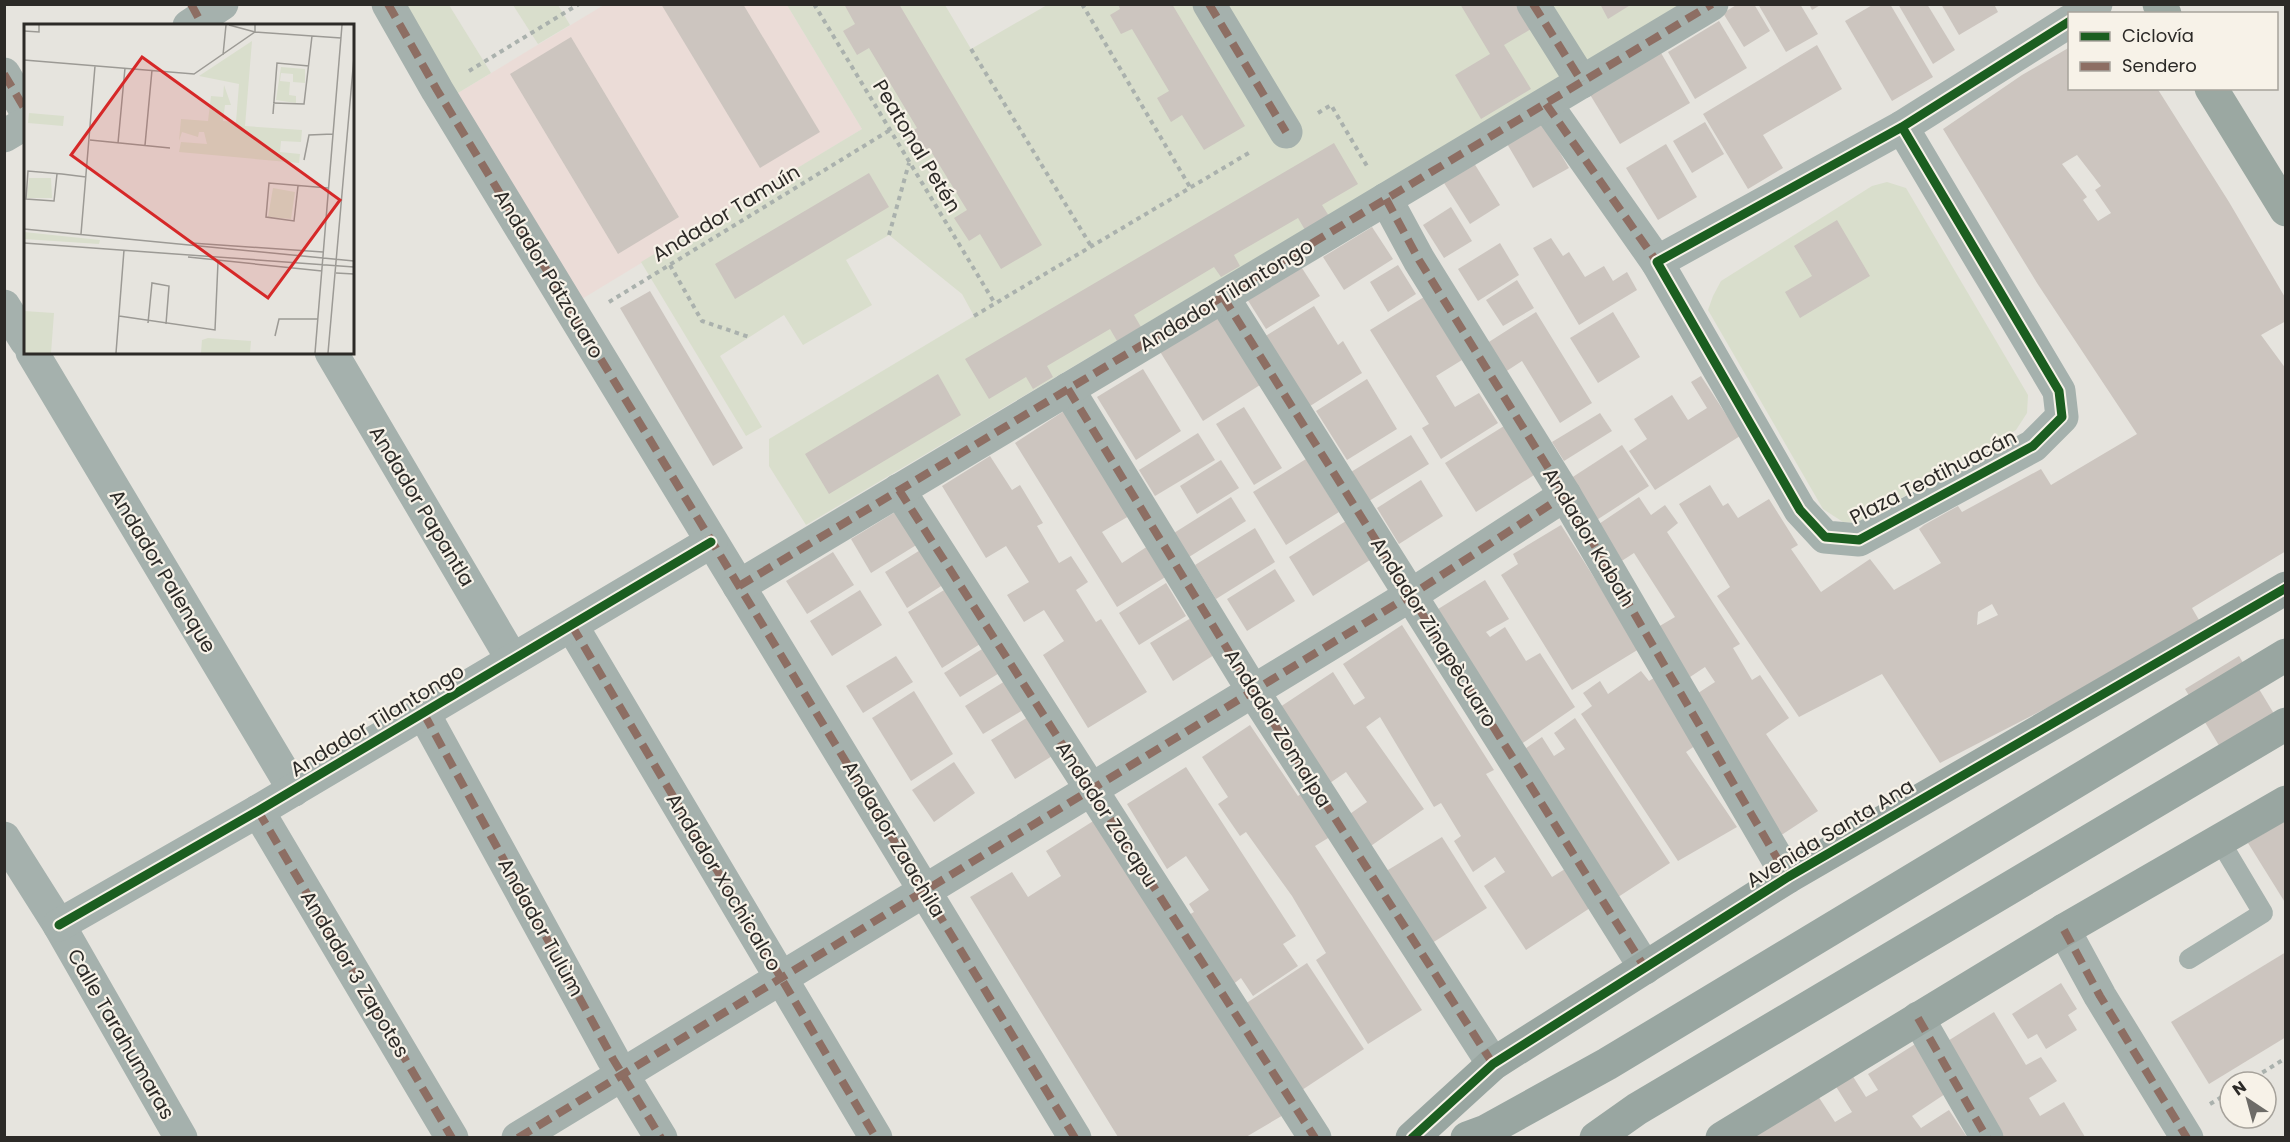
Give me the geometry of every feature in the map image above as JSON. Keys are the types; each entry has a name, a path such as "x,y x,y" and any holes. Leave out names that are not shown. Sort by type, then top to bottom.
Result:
{"main road":[{"path":"2212,90 2286,210"},
{"name":"Avenida Santa Ana","path":"1412,1137 1493,1064 1788,877 2279,593"},
{"path":"1467,1137 1486,1131 1607,1064 2286,655"},
{"path":"1596,1137 1637,1109 2286,724"},
{"path":"1722,1137 2064,930 2286,802"}],"street":[{"name":"Andador Pátzcuaro","path":"388,4 437,90 711,542"},
{"path":"1209,4 1286,132"},
{"path":"1533,4 1582,82"},
{"name":"Andador Tilantongo","path":"739,586 1712,4"},
{"path":"1546,104 1657,262 1902,127 2068,22"},
{"path":"4,74 24,108"},
{"path":"4,136 24,124"},
{"name":"Plaza Teotihuacán","path":"1657,262 1800,510 1825,537 1859,540 2033,446 2062,417 2059,392 1902,127"},
{"name":"Andador Kabah","path":"1386,199 1419,260 1564,495 1788,877"},
{"name":"Andador Zinapècuaro","path":"1223,297 1645,968"},
{"path":"4,306 24,338"},
{"name":"Andador Palenque","path":"33,354 294,790"},
{"name":"Andador Papantla","path":"332,354 512,659"},
{"name":"Andador Zomalpa","path":"1068,389 1253,691 1493,1064"},
{"name":"Andador Zacapu","path":"899,490 1315,1137"},
{"path":"518,1137 1411,595 1564,495"},
{"name":"Andador Tilantongo","path":"59,925 424,714 512,659 572,626 711,542"},
{"name":"Andador Zaachila","path":"711,542 1076,1137"},
{"name":"Andador Xochicalco","path":"572,626 876,1137"},
{"name":"Andador Tulùm","path":"424,714 622,1074 661,1137"},
{"name":"Andador 3 Zapotes","path":"258,811 452,1137"},
{"name":"Calle Tarahumaras","path":"4,838 59,925 181,1137"},
{"path":"2064,930 2100,996 2194,1124"},
{"path":"1918,1018 1987,1137"}],"lane":[{"path":"2189,959 2263,913 2220,840"}],"path":[{"path":"437,90 579,4"},
{"path":"1082,4 1191,187"},
{"path":"971,49 1091,246"},
{"path":"974,316 994,302 1330,105 1386,199"},
{"path":"889,235 909,162"},
{"path":"670,265 702,321 749,337"},
{"path":"2266,1070 2286,1058"},
{"path":"2194,1124 2218,1103"}],"shaded area":[{"path":"604,5 787,5 862,129 577,302 453,96"}],"green space":[{"path":"397,5 449,5 491,73 453,96"},
{"path":"513,5 558,5 570,25 538,44"},
{"path":"787,5 945,5 971,49 1047,5 1683,5 806,525 769,466 769,439 974,316 962,294 889,235 846,260 872,305 803,345 784,315 720,356 762,427 746,436 641,262 862,129"},
{"path":"1887,182 1906,188 2028,395 2027,413 2016,430 1859,523 1843,522 1823,509 1708,310 1721,281 1872,186"}],"building":[{"path":"661,4 743,4 820,132 760,168"},
{"path":"844,4 899,4 1042,245 1001,269 980,234 969,241 954,218 967,210 929,148 918,154 907,134 917,128 869,48 857,55 843,31 855,24"},
{"path":"1118,4 1172,4 1245,126 1204,150 1182,115 1171,122 1157,98 1169,91 1132,29 1121,34 1110,15 1120,9"},
{"path":"1460,4 1517,4 1531,29 1504,45 1531,89 1481,119 1455,75 1490,54"},
{"path":"1600,4 1632,4 1608,19"},
{"path":"1738,4 1754,4 1770,31 1744,47 1723,13"},
{"path":"1758,4 1800,4 1818,34 1786,52"},
{"path":"1809,4 1822,4 1812,10"},
{"path":"1874,4 1890,4 1933,77 1892,101 1845,21"},
{"path":"1898,4 1927,4 1955,50 1933,64"},
{"path":"1941,4 1994,4 1998,12 1959,35"},
{"path":"1719,21 1747,68 1695,99 1668,52"},
{"path":"571,37 679,217 618,254 510,74"},
{"path":"1817,45 1842,89 1763,135 1783,168 1748,189 1703,114"},
{"path":"1657,46 1690,103 1620,144 1586,88"},
{"path":"2068,48 2068,90 2158,90 2229,202 2286,299 2286,321 2261,335 2286,369 2286,551 2192,608 2199,620 2056,703 1940,763 1882,674 1799,717 1717,596 1730,587 1679,504 1710,485 1723,506 1728,503 1738,518 1769,499 1798,545 1791,549 1821,592 1870,559 1894,590 1941,563 1919,529 1924,525 1958,506 1962,512 2041,469 2051,485 2137,434 2037,283 1943,129 2022,75","holes":["2077,155 2101,186 2095,190 2111,213 2098,221 2083,200 2087,197 2062,164","1992,604 1998,615 1977,625 1978,612"]},
{"path":"1538,116 1569,168 1533,188 1503,137"},
{"path":"1705,122 1724,154 1692,173 1673,141"},
{"path":"1334,143 1358,184 1322,205 1329,216 1305,230 1298,218 1234,255 1240,266 1221,277 1214,267 1134,315 1141,327 1117,341 1110,329 1047,366 1053,377 1033,389 1026,377 989,399 965,359"},
{"path":"1666,144 1697,197 1658,220 1626,168"},
{"path":"1469,155 1500,205 1470,224 1439,175"},
{"path":"869,173 889,207 735,299 715,264"},
{"path":"1451,207 1472,241 1444,258 1423,225"},
{"path":"1837,220 1870,276 1800,318 1785,292 1812,276 1794,246"},
{"path":"1372,227 1393,259 1344,290 1323,257"},
{"path":"1551,238 1563,256 1569,252 1585,277 1604,266 1613,281 1627,272 1637,290 1579,325 1533,248"},
{"path":"1500,243 1519,275 1478,301 1458,269"},
{"path":"1300,265 1320,296 1266,329 1247,299"},
{"path":"1398,265 1416,294 1388,312 1370,282"},
{"path":"1517,280 1534,308 1503,326 1486,300"},
{"path":"650,291 743,448 713,466 620,308"},
{"path":"1424,297 1462,360 1436,376 1455,407 1479,393 1498,423 1441,459 1422,428 1429,424 1370,330"},
{"path":"1314,306 1338,345 1343,341 1362,373 1307,408 1264,337"},
{"path":"1536,312 1592,403 1560,423 1522,361 1499,376 1481,347"},
{"path":"1613,312 1640,357 1598,383 1570,338"},
{"path":"1216,314 1260,385 1203,421 1159,350"},
{"path":"1143,369 1181,431 1136,460 1097,397"},
{"path":"938,374 961,415 829,494 805,454"},
{"path":"1701,376 1740,436 1655,490 1629,451 1647,439 1634,419 1672,395 1688,420 1707,408 1691,382"},
{"path":"1367,379 1397,429 1347,460 1316,411"},
{"path":"1244,407 1282,468 1254,485 1216,424"},
{"path":"1064,411 1129,516 1102,532 1122,563 1148,546 1167,576 1117,607 1015,443"},
{"path":"1600,413 1612,431 1564,461 1552,442"},
{"path":"1504,426 1534,475 1476,512 1445,463"},
{"path":"1198,433 1215,460 1155,496 1139,470"},
{"path":"1411,435 1429,464 1369,501 1351,472"},
{"path":"1622,445 1649,486 1589,525 1562,484"},
{"path":"990,456 1012,490 1020,485 1043,523 1037,526 1059,563 1071,556 1088,582 1076,590 1096,622 1101,619 1147,692 1088,728 1043,655 1064,641 1044,610 1024,622 1007,595 1029,582 1006,546 986,558 942,486"},
{"path":"1306,459 1339,512 1286,545 1253,492"},
{"path":"1221,460 1239,488 1197,514 1180,486"},
{"path":"1421,480 1443,516 1399,544 1377,508"},
{"path":"1231,497 1246,521 1189,557 1174,533"},
{"path":"1639,497 1651,515 1665,505 1678,523 1667,532 1740,644 1733,648 1752,680 1760,675 1789,718 1766,734 1818,811 1777,838 1689,699 1715,682 1705,667 1690,677 1658,627 1675,617 1634,553 1617,564 1593,528"},
{"path":"905,506 926,539 871,573 851,539"},
{"path":"1346,521 1370,560 1313,596 1289,557"},
{"path":"1561,525 1639,649 1572,690 1501,575 1518,564 1513,554"},
{"path":"1255,528 1275,562 1216,599 1195,565"},
{"path":"930,544 952,579 907,608 885,572"},
{"path":"833,552 854,585 807,614 786,581"},
{"path":"1275,569 1295,601 1247,631 1227,599"},
{"path":"1485,580 1509,619 1486,632 1490,637 1505,627 1526,661 1540,653 1575,707 1517,747 1430,614"},
{"path":"1166,583 1186,616 1139,645 1119,613"},
{"path":"954,584 988,639 942,668 908,612"},
{"path":"860,590 882,625 832,656 810,621"},
{"path":"1191,618 1214,655 1173,681 1150,643"},
{"path":"1402,625 1494,770 1486,774 1552,877 1565,869 1590,908 1526,950 1484,886 1505,872 1495,857 1473,872 1454,841 1461,836 1441,803 1434,807 1380,717 1366,727 1424,809 1365,850 1344,818 1367,802 1346,772 1327,785 1277,709 1333,672 1354,705 1365,698 1343,664"},
{"path":"990,644 1006,669 960,697 944,673"},
{"path":"896,656 913,682 863,713 846,686"},
{"path":"2239,656 2279,722 2235,772 2185,689"},
{"path":"1641,671 1649,681 1657,676 1702,741 1686,752 1737,827 1678,861 1581,714 1592,706 1583,693 1600,681 1608,694"},
{"path":"1010,678 1028,707 983,734 965,706"},
{"path":"914,691 953,754 911,781 872,718"},
{"path":"1033,714 1057,753 1015,779 991,740"},
{"path":"1575,718 1670,863 1609,903 1519,753 1542,737 1554,756 1565,749 1554,733"},
{"path":"1250,725 1298,796 1307,789 1338,832 1315,846 1422,1010 1368,1044 1316,960 1326,953 1292,896 1246,832 1240,836 1218,804 1228,797 1202,757"},
{"path":"954,762 975,793 934,822 912,790"},
{"path":"1186,767 1296,936 1283,944 1298,966 1253,996 1241,978 1231,986 1185,917 1194,912 1189,904 1209,890 1186,856 1167,869 1127,804"},
{"path":"1098,818 1285,1114 1246,1137 1118,1137 970,897 1012,872 1028,897 1061,876 1046,851"},
{"path":"2286,820 2286,904 2248,843"},
{"path":"1442,837 1487,908 1429,945 1383,873"},
{"path":"2286,952 2286,1037 2232,1070 2218,1070 2218,1079 2209,1084 2171,1022"},
{"path":"1307,963 1364,1049 1302,1090 1245,1004"},
{"path":"2061,983 2077,1009 2068,1015 2077,1030 2046,1049 2037,1034 2028,1039 2012,1014"},
{"path":"1994,1012 2026,1065 2041,1057 2057,1081 2029,1098 2040,1116 2064,1102 2085,1137 1992,1137 1943,1044"},
{"path":"1920,1041 1951,1090 1912,1116 1921,1128 1949,1110 1967,1137 1752,1137 1818,1096 1835,1122 1852,1112 1835,1085 1852,1075 1866,1097 1878,1090 1868,1074"}],"marked path":[{"path":"191,4 199,19"},
{"path":"388,4 437,90 1075,1138"},
{"path":"1209,4 1286,132"},
{"path":"1533,4 1582,82"},
{"path":"739,586 1712,4"},
{"path":"4,74 24,108"},
{"path":"1546,104 1657,262"},
{"path":"1386,199 1419,260 1565,495 1788,877"},
{"path":"1223,297 1645,968"},
{"path":"1068,389 1253,691 1493,1064"},
{"path":"899,490 1315,1138"},
{"path":"518,1138 1411,595 1565,495"},
{"path":"572,626 876,1138"},
{"path":"424,714 613,1059 661,1138"},
{"path":"258,811 452,1138"},
{"path":"2064,930 2100,996 2187,1138"},
{"path":"1918,1018 1987,1138"}],"cycle path":[{"path":"1902,127 2068,22"},
{"path":"1902,127 2059,391 2062,417 2033,446 1859,540 1825,537 1800,510 1657,262 1902,127"},
{"path":"59,925 258,811 711,542"},
{"path":"1412,1138 1493,1064 1788,877 2286,588"}]}
